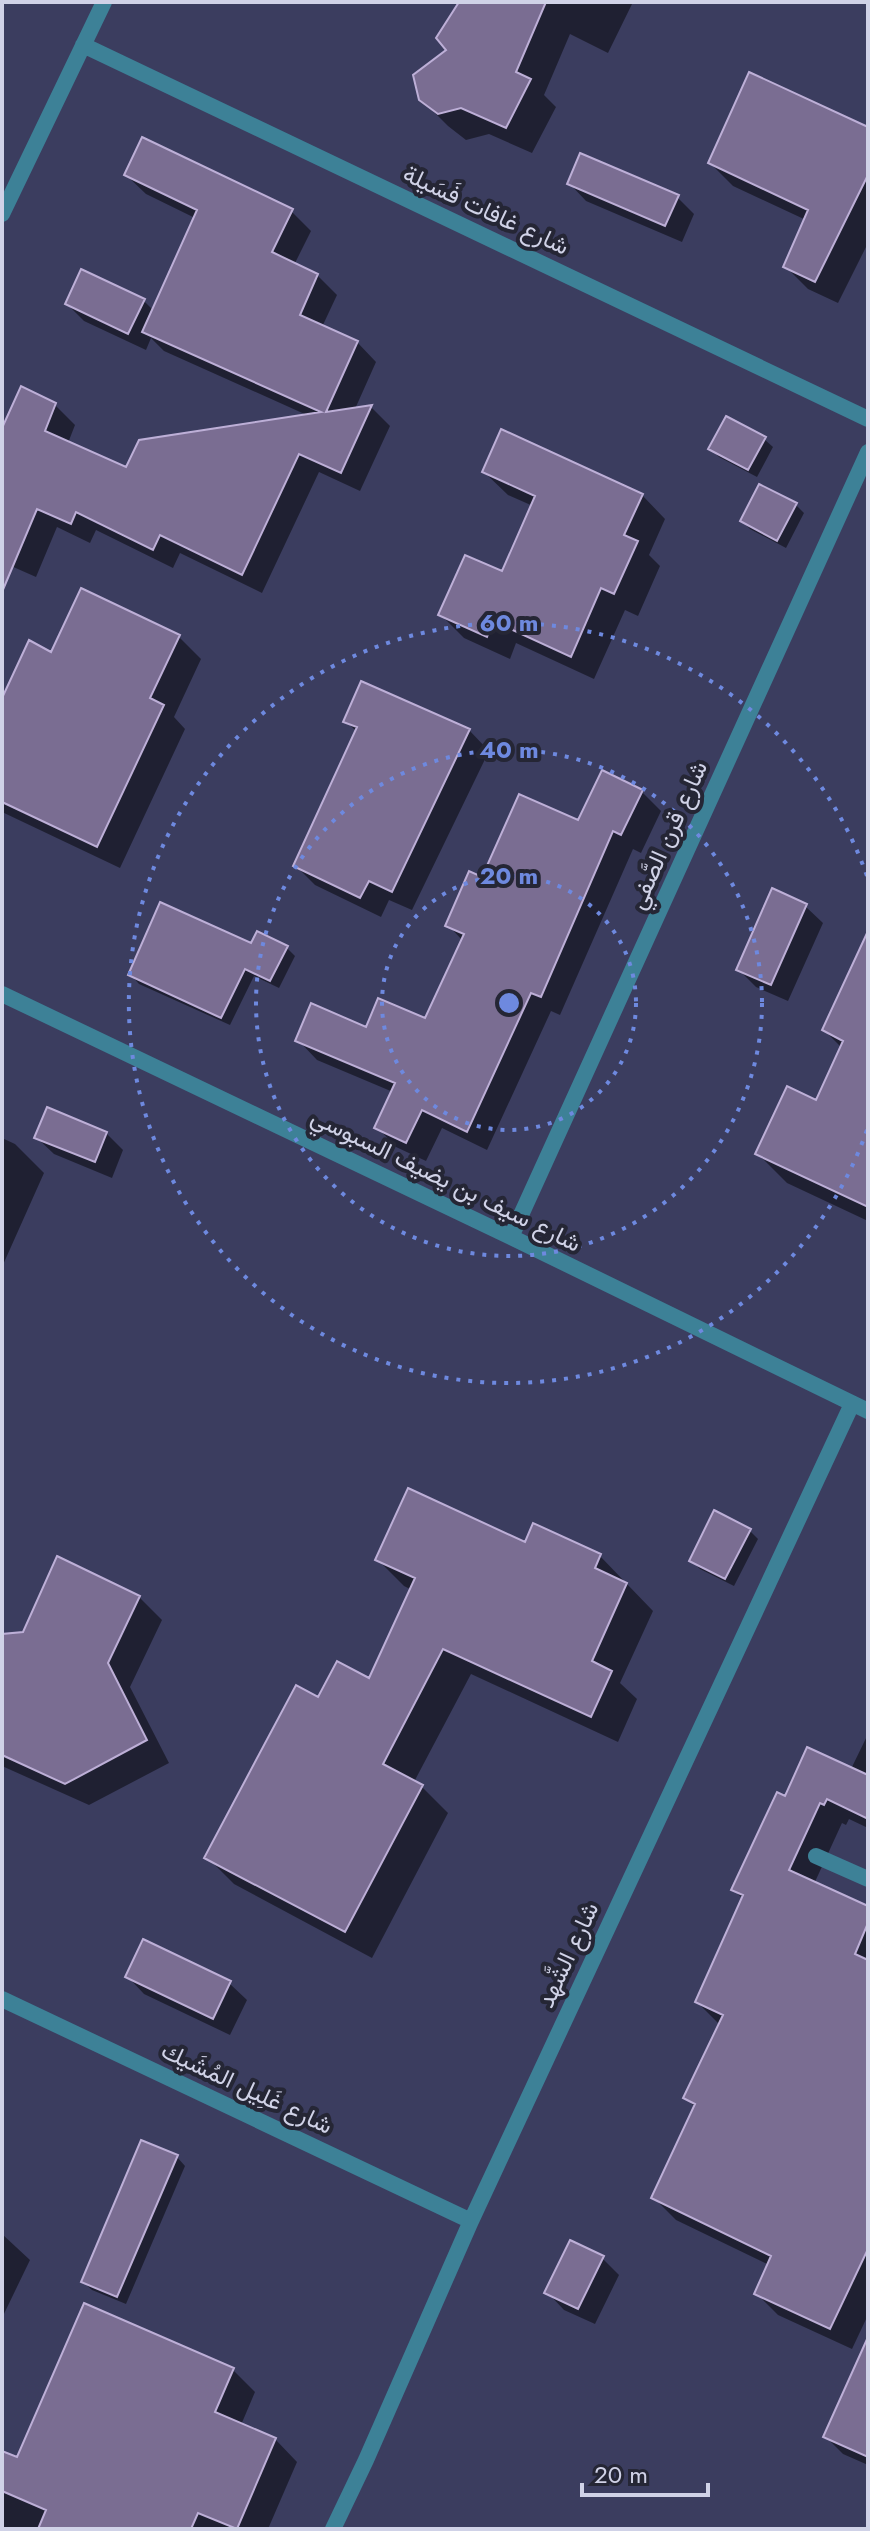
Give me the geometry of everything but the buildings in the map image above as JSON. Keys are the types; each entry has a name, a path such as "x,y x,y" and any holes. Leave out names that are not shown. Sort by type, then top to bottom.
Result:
{"street":[{"path":"2,214 104,2"},
{"name":"شارع غافات فَسَيلة","path":"83,45 868,419"},
{"name":"شارع قرن الصَّفي","path":"511,1237 868,452"},
{"name":"شارع سيف بن يضيف السبوسي","path":"2,994 868,1411"},
{"name":"شارع الشَّهد","path":"333,2529 471,2221 852,1404"},
{"path":"816,1856 868,1879"},
{"name":"شارع غَلِيل المُشَيك","path":"2,1999 471,2221"}]}
